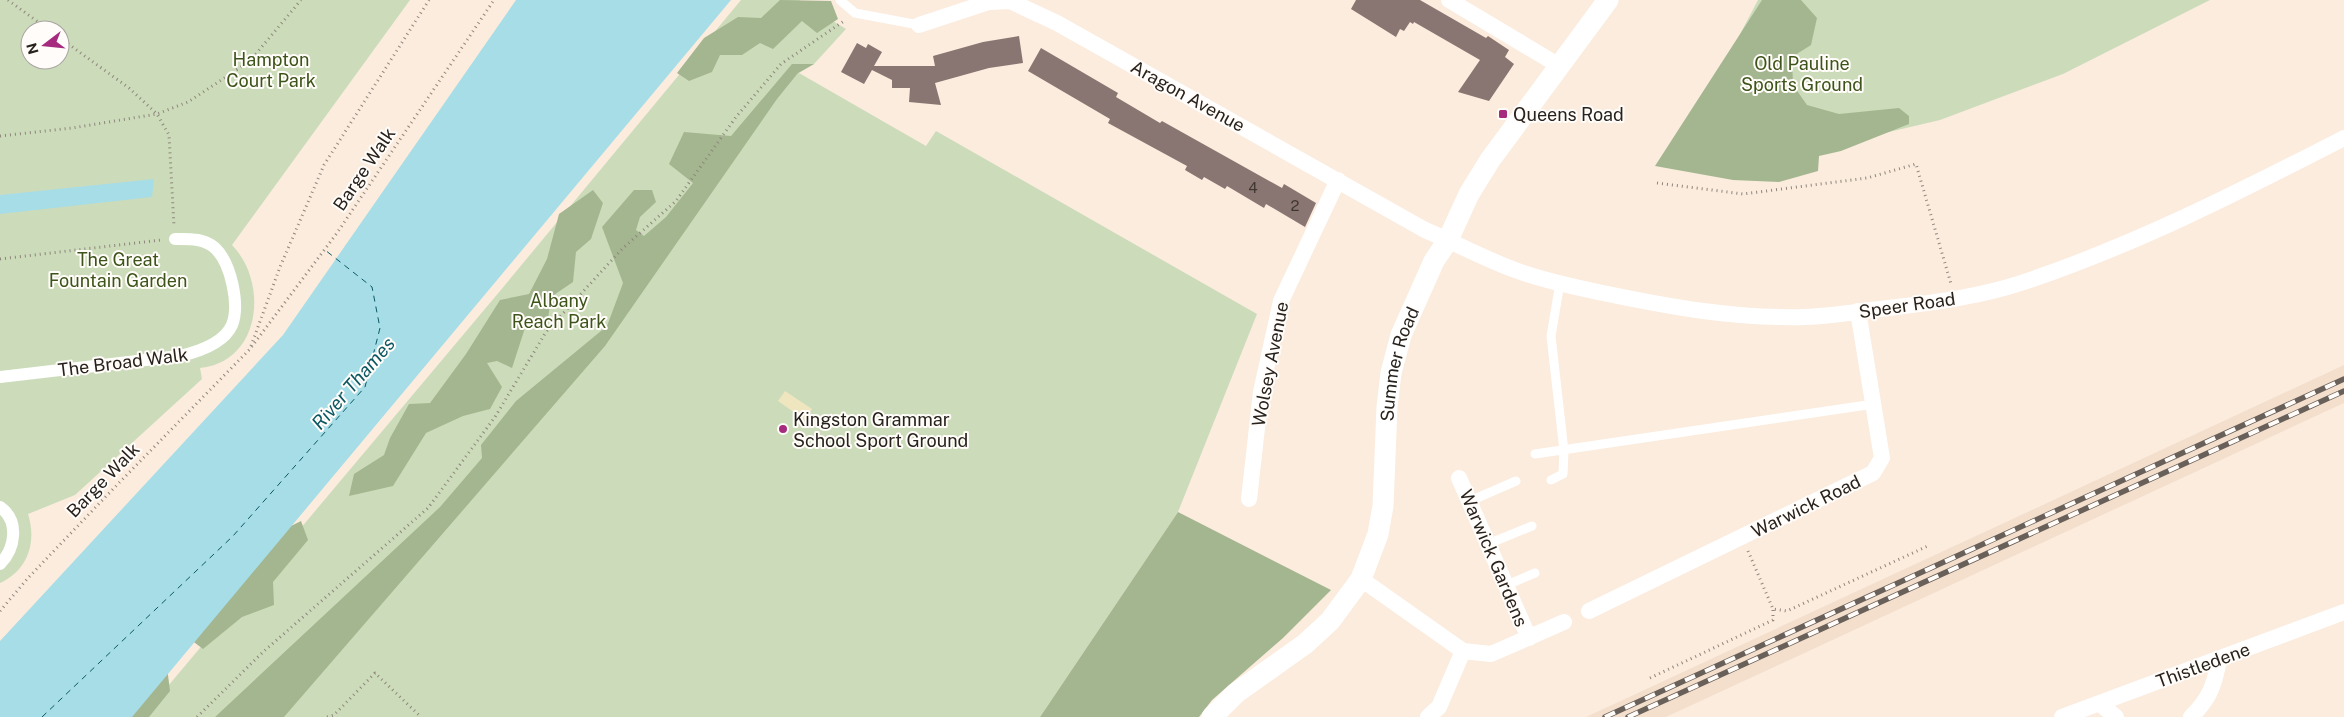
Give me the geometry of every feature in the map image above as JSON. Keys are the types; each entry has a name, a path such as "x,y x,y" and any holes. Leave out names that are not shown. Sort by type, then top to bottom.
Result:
{"street":[{"path":"1449,0 1558,65"},
{"name":"Summer Road","path":"1212,717 1236,693 1305,644 1330,621 1361,579 1378,534 1383,506 1385,442 1391,373 1402,335 1434,261 1448,240 1469,194 1490,160 1558,65 1608,0"},
{"name":"Aragon Avenue","path":"919,25 989,2 1010,1 1057,23 1425,230 1448,240"},
{"name":"Speer Road","path":"1448,240 1518,271 1560,283 1652,304 1723,315 1805,317 1858,312 1955,298 2020,283 2145,235 2229,197 2344,138"},
{"name":"Wolsey Avenue","path":"1249,499 1261,392 1281,301 1338,180"},
{"name":"The Broad Walk","path":"0,377 180,356 199,352 218,341 232,326 235,298 229,270 215,248 196,238 175,239"},
{"name":"Warwick Road","path":"1589,611 1873,473 1882,458 1858,312"},
{"name":"Warwick Gardens","path":"1459,478 1529,638"},
{"path":"0,506 10,520 14,532 10,551 0,564"},
{"name":"Warwick Gardens","path":"1361,579 1463,651 1490,654 1564,622"},
{"name":"Thistledene","path":"2062,717 2344,612"},
{"path":"1428,717 1439,707 1463,651"},
{"path":"2191,717 2206,703 2215,684 2219,660"},
{"path":"2100,704 2116,717"}],"lane":[{"path":"840,0 855,13 919,25"},
{"path":"1551,480 1563,474 1564,451 1551,336 1560,283"},
{"path":"1536,454 1874,404"},
{"path":"1470,501 1516,481"},
{"path":"1488,544 1532,526"},
{"path":"1507,585 1535,573"}],"path":[{"path":"8,0 35,20"},
{"path":"0,136 72,128 157,114 188,102 250,60 301,0"},
{"name":"Barge Walk","path":"250,349 280,267 324,165 430,0"},
{"name":"Barge Walk","path":"0,611 28,578 250,349 337,233 494,0"},
{"path":"197,717 263,652 428,508 495,417 546,332 622,249 676,201 736,117 780,64 828,34 855,13"},
{"path":"0,260 175,239 169,135 157,114 129,88 70,45"},
{"path":"1657,183 1743,194 1867,178 1916,164 1955,298"},
{"path":"1650,678 1773,620 1773,609 1741,537"},
{"path":"1773,609 1787,611 1930,545"},
{"path":"327,717 334,715 375,673 421,717"}],"shaded area":[{"path":"2344,365 2344,403 1666,717 1586,717"}],"green space":[{"path":"0,0 410,0 232,245 244,261 251,279 254,299 253,318 247,336 236,352 220,363 200,368 202,379 75,495 28,514 31,524 31,535 28,554 24,563 10,577 0,583"},
{"name":"Kingston Grammar School Sport Ground","path":"741,0 799,0 846,29 814,64 799,73 926,146 936,131 1257,314 1178,512 1040,717 142,717 500,291"},
{"path":"780,0 831,1 838,19 817,33 802,21 773,49 760,43 742,55 720,55 712,72 689,81 677,73 704,38 738,17 761,18"},
{"name":"Old Pauline Sports Ground","path":"1758,0 2210,0 2063,74 1940,120 1855,140 1718,76"},
{"path":"1762,0 1801,0 1817,18 1811,45 1792,57 1793,85 1807,105 1839,114 1899,108 1909,116 1909,124 1841,151 1819,156 1818,171 1779,182 1733,180 1655,166"},
{"path":"792,64 814,64 798,73 777,99 605,346 284,717 215,717 440,507 482,458 481,445 516,401 607,326 623,283 602,227 634,190 652,190 656,202 640,217 636,230 644,236 666,217 693,183 669,164 684,132 731,136"},
{"path":"593,190 603,203 591,239 576,252 573,282 551,297 547,327 525,328 512,368 497,361 487,363 502,387 490,409 463,416 426,433 393,486 349,496 354,474 384,455 390,438 409,404 430,403 466,354 500,300 529,294 547,259 559,214"},
{"path":"1178,512 1331,590 1283,638 1212,700 1199,717 1040,717"},
{"path":"301,521 308,540 273,582 274,605 242,617 203,649 186,636 239,552"},
{"path":"167,667 170,691 149,717 99,717"}],"sand":[{"path":"785,391 812,409 805,420 778,401"}],"water":[{"name":"River Thames","path":"516,0 731,0 132,717 0,717 0,641 283,335"},
{"path":"154,179 152,197 0,214 0,195"}],"building":[{"path":"1356,0 1420,0 1486,38 1488,36 1509,50 1505,57 1514,64 1489,101 1458,92 1480,60 1414,22 1413,24 1410,22 1404,31 1400,29 1396,37 1351,9"},
{"path":"1019,36 1023,63 989,68 935,83 941,105 909,102 910,88 892,88 892,80 872,70 864,84 841,72 857,43 866,48 868,44 882,52 874,66 935,66 933,56 983,42"},
{"path":"1041,48 1118,93 1116,97 1160,123 1162,121 1282,188 1284,184 1316,203 1305,227 1266,204 1264,208 1227,186 1225,189 1204,177 1202,180 1185,170 1187,166 1108,123 1110,119 1028,71"}],"ferry route":[{"path":"42,717 233,536 365,387 380,328 372,287 325,250"}],"railway":[{"path":"1605,717 2344,379"},
{"path":"1628,717 2344,391"}],"place":[{"name":"Queens Road","path":"1503,114"},
{"name":"Kingston Grammar School Sport Ground","path":"783,429"}],"park label":[{"name":"Hampton Court Park","path":"271,69"},
{"name":"The Great Fountain Garden","path":"118,269"},
{"name":"Albany Reach Park","path":"559,310"}]}
